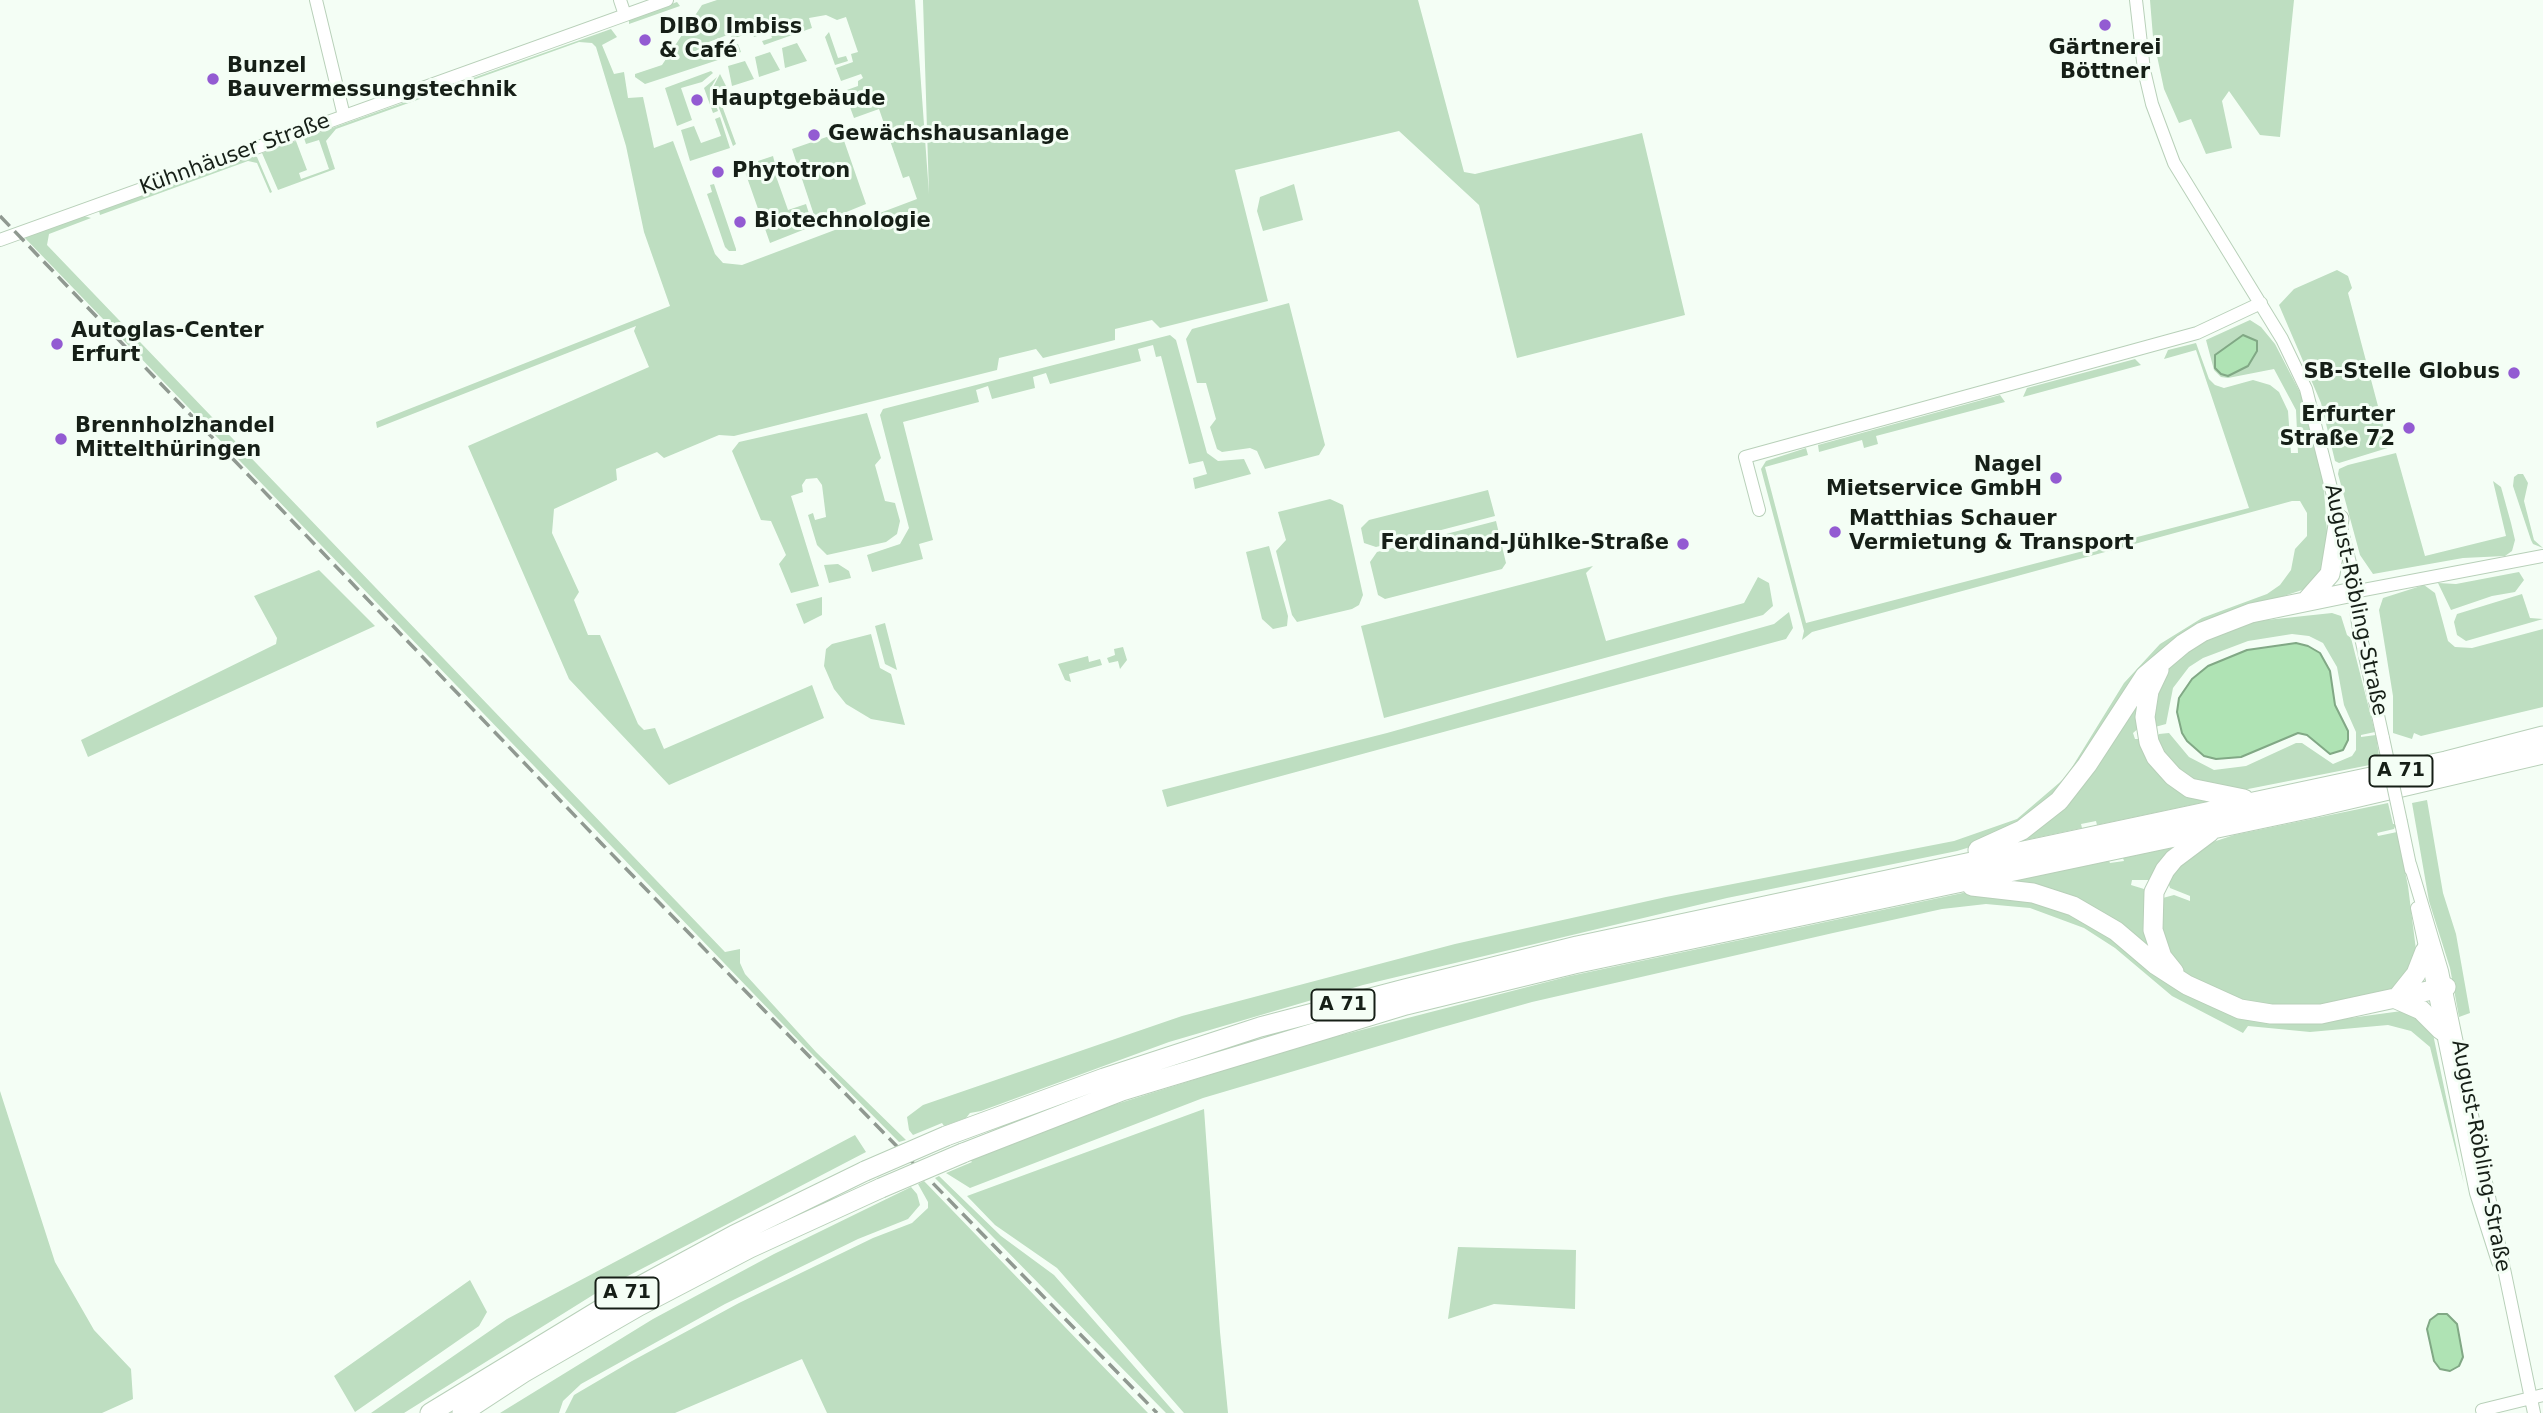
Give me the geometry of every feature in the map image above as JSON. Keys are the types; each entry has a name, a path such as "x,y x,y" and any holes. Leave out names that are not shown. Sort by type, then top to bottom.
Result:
{"highway":[{"path":"2308,600 2330,574 2339,519"},
{"path":"1950,874 2022,830 2059,801 2087,765 2133,691 2154,666 2202,632 2227,621 2308,600 2353,592"},
{"path":"2163,660 2152,683 2146,708 2147,734 2156,757 2173,776 2190,788 2210,795 2259,802"},
{"name":"A 71","path":"462,1413 523,1373 639,1306 750,1248 963,1153 1122,1091 1406,1005 1950,874 2543,736"},
{"name":"A 71","path":"430,1413 629,1292 734,1235 865,1171 946,1136 1104,1078 1261,1027 1577,946 1950,874 2221,826 2543,754"},
{"path":"2186,985 2162,957 2152,930 2152,904 2158,883 2174,859 2221,826"},
{"path":"1950,874 2033,893 2073,906 2116,931 2156,965 2186,985 2226,1004 2271,1014 2321,1014 2439,988"},
{"path":"2396,999 2416,974 2425,951"},
{"path":"2396,999 2421,1010 2441,1030"}],"street":[{"path":"620,0 625,15"},
{"name":"Kühnhäuser Straße","path":"0,240 667,0"},
{"name":"August-Röbling-Straße","path":"2136,0 2144,70 2162,135 2187,189 2261,303 2296,364 2306,389 2339,519 2410,864 2500,1239 2506,1285"},
{"path":"319,1 344,116"},
{"path":"1759,510 1745,457 2197,333 2261,303"},
{"path":"2353,592 2543,556"},
{"name":"August-Röbling-Straße","path":"2410,864 2425,951 2439,988 2441,1030 2476,1193 2506,1285 2537,1396 2533,1413"},
{"path":"2482,1410 2537,1396"}],"shaded area":[{"path":"717,0 915,0 929,194 923,0 1418,0 1464,172 1475,174 1642,133 1685,315 1517,358 1479,205 1399,131 1235,170 1268,301 1160,328 1152,320 1115,329 1115,340 1043,358 1036,349 999,358 997,370 734,436 719,435 664,458 657,452 616,469 617,480 554,509 552,533 579,592 574,600 588,635 600,635 638,724 644,730 655,728 664,749 812,685 824,718 669,785 569,679 468,446 649,367 634,331 636,326 377,428 376,422 670,306 644,232 626,146 596,47 592,43 579,42 336,129 326,141 335,169 278,190 262,153 296,141 307,170 299,173 301,179 329,169 319,140 306,144 304,138 611,29 617,37 602,45 614,74 624,72 628,98 643,97 654,148 673,141 715,254 723,263 742,265 917,199 909,176 903,178 879,109 854,118 844,91 858,86 858,81 863,78 861,74 841,81 836,68 853,62 851,54 858,52 846,17 837,20 826,15 809,18 812,28 764,45 762,41 772,38 770,32 754,37 752,32 732,39 730,34 706,43 708,49 717,46 721,59 645,84 635,77 635,74 662,65 702,5"},
{"path":"2150,0 2294,0 2280,137 2260,135 2229,91 2222,101 2232,148 2206,154 2191,119 2179,123 2164,89 2153,37"},
{"path":"677,2 680,6 629,24 629,19"},
{"path":"829,32 838,58 846,56 848,61 835,65 825,37"},
{"path":"728,43 729,47 738,44 741,52 724,58 720,45"},
{"path":"797,43 807,61 785,68 782,48"},
{"path":"770,52 780,70 759,77 755,57"},
{"path":"745,61 754,79 732,86 728,66"},
{"path":"711,71 713,73 702,82 681,88 692,120 677,126 665,88"},
{"path":"720,74 727,88 717,92 736,144 733,146 712,89"},
{"path":"717,77 710,89 718,111 713,113 704,88"},
{"path":"720,117 730,148 690,161 681,130 694,126 701,143 721,136 715,119"},
{"path":"841,132 866,204 817,224 792,149"},
{"path":"251,155 257,157 272,192 270,193 257,163 248,161 100,215 99,211"},
{"path":"773,156 775,164 772,165 788,210 806,204 813,226 770,243 743,166 753,163 755,166 759,165 758,161"},
{"path":"714,184 736,251 729,251 725,247 707,194 712,192 710,185"},
{"path":"1294,184 1303,220 1263,231 1257,211 1260,197"},
{"path":"84,216 91,218 49,234 47,245 725,952 740,949 740,963 745,974 816,1052 906,1140 899,1142 805,1047 24,237"},
{"path":"2337,270 2348,276 2352,288 2348,293 2387,440 2394,446 2339,463 2335,461 2321,403 2279,305 2294,289"},
{"path":"1289,303 1325,445 1319,455 1265,469 1257,451 1250,448 1222,452 1217,449 1210,427 1216,419 1206,383 1197,383 1186,339 1192,329"},
{"path":"2250,320 2261,327 2275,344 2305,402 2323,475 2329,560 2308,588 2209,621 2092,748 2038,813 1977,845 1957,851 1727,898 1363,985 1169,1042 970,1113 966,1118 944,1126 942,1123 913,1135 909,1130 907,1117 923,1105 1182,1016 1455,944 1666,897 1954,841 2017,819 2066,777 2124,683 2160,644 2202,618 2267,594 2280,585 2291,570 2295,549 2307,536 2307,513 2300,501 1812,632 1802,640 1804,631 1761,469 1766,461 1806,448 1808,455 1765,467 1806,623 2249,508 2196,350 2164,359 2168,350 2196,343 2209,379 2215,385 2224,388 2253,380 2270,385 2279,392 2288,411 2291,453 2298,453 2296,410 2274,369 2228,378 2221,377 2214,370 2206,340"},
{"path":"1170,335 1176,340 1207,453 1218,461 1244,459 1251,474 1195,489 1193,478 1207,474 1203,461 1189,464 1161,356 1156,357 1153,345 1138,349 1141,361 1050,384 1046,373 1033,377 1035,388 992,399 988,386 976,390 979,402 903,422 933,540 919,544 923,559 872,572 867,555 900,544 909,528 880,415 883,409"},
{"path":"2243,335 2257,341 2257,351 2248,366 2228,376 2221,374 2215,368 2215,355"},
{"path":"2135,359 2141,365 2023,397 2027,388"},
{"path":"2000,395 2005,402 1876,436 1878,444 1864,448 1862,440 1819,452 1818,445"},
{"path":"867,413 881,458 875,465 885,501 895,503 900,521 897,534 886,542 827,555 817,545 808,515 813,513 815,520 826,517 822,485 817,478 806,479 802,485 803,492 791,496 819,586 791,593 779,564 786,555 771,521 761,520 732,451 739,442"},
{"path":"2396,453 2425,556 2506,536 2493,481 2501,487 2511,523 2515,540 2512,551 2505,556 2463,558 2373,574 2360,555 2338,474 2339,469 2348,465"},
{"path":"2523,474 2528,483 2524,501 2534,540 2543,548 2533,544 2531,540 2513,486 2514,477"},
{"path":"1488,490 1495,516 1376,547 1364,543 1361,528 1369,520"},
{"path":"1330,499 1343,505 1363,595 1359,605 1352,609 1297,622 1292,615 1276,551 1286,540 1278,512"},
{"path":"1496,521 1506,563 1502,569 1385,599 1378,595 1370,562 1377,552"},
{"path":"1269,546 1288,616 1287,626 1273,629 1262,619 1246,552"},
{"path":"838,564 849,571 851,578 829,583 824,565"},
{"path":"1593,566 1586,573 1606,641 1744,603 1758,577 1769,583 1773,606 1763,615 1384,718 1361,626"},
{"path":"319,570 375,626 88,757 81,740 276,644 277,638 254,596"},
{"path":"2519,572 2524,580 2515,592 2492,596 2451,610 2438,583 2456,584"},
{"path":"2424,585 2435,593 2448,641 2455,647 2472,648 2543,629 2543,707 2421,736 2414,733 2412,739 2393,733 2393,696 2379,610 2383,598"},
{"path":"2522,594 2530,618 2543,619 2466,641 2457,635 2454,622 2457,614"},
{"path":"822,597 822,615 804,624 796,604"},
{"path":"1789,612 1793,628 1786,639 1167,807 1162,790 1387,733 1774,624"},
{"path":"2332,613 2341,616 2347,635 2351,638 2375,732 2361,737 2376,735 2380,763 2243,790 2226,791 2178,775 2156,738 2159,734 2169,733 2189,757 2214,770 2246,766 2296,743 2302,743 2333,764 2352,756 2356,750 2356,732 2344,705 2337,667 2323,643 2309,636 2292,634 2248,641 2203,658 2189,667 2173,688 2166,724 2155,727 2151,698 2171,664 2209,637 2257,621"},
{"path":"885,623 897,670 885,664 875,626"},
{"path":"871,634 880,668 891,674 905,725 871,719 846,704 834,689 824,666 826,649 832,644"},
{"path":"2296,643 2320,653 2330,671 2335,705 2348,731 2348,740 2343,750 2330,754 2307,735 2298,733 2241,757 2216,759 2204,756 2187,741 2182,733 2177,712 2179,698 2192,679 2208,666 2247,650"},
{"path":"1123,647 1127,660 1120,669 1118,661 1109,663 1107,658 1115,655 1114,649"},
{"path":"1088,656 1089,662 1100,659 1102,665 1069,674 1071,682 1065,680 1058,664"},
{"path":"2143,685 2140,727 2133,733 2135,739 2141,739 2210,801 2097,825 2096,821 2081,824 2082,828 2012,843"},
{"path":"2427,800 2443,893 2456,934 2470,1013 2459,1017 2450,968 2429,901 2412,803"},
{"path":"2388,803 2393,824 2396,824 2394,829 2377,833 2378,836 2397,832 2408,886 2416,950 2404,981 2391,989 2337,1005 2253,1005 2190,980 2164,950 2159,899 2174,895 2190,901 2190,896 2170,888 2167,878 2201,846 2234,835"},
{"path":"2180,846 2154,880 2132,880 2131,885 2144,889 2148,895 2155,951 2009,881 2109,861 2124,861 2123,858"},
{"path":"1972,891 1996,891 2083,915 2179,987 2328,1021 2409,1010 2433,1034 2464,1184 2430,1047 2411,1031 2388,1025 2310,1032 2248,1026 2243,1033 2172,996 2115,948 2084,928 2030,908 1986,904 1942,909 1532,1002 1203,1098 970,1188 946,1173 972,1162 970,1160 1107,1107 1311,1043 1570,976"},
{"path":"0,1091 55,1262 94,1330 131,1369 133,1399 102,1413 0,1413"},
{"path":"1204,1109 1228,1413 1184,1413 1057,1268 995,1225 967,1196"},
{"path":"855,1135 866,1152 601,1290 404,1413 371,1413 507,1319"},
{"path":"939,1176 1001,1236 1054,1275 1175,1413 1166,1413 935,1178"},
{"path":"924,1181 1148,1413 827,1413 802,1359 675,1413 565,1413 574,1395 632,1361 739,1303 873,1238 912,1223 928,1208 928,1202 918,1184"},
{"path":"911,1187 917,1194 920,1205 908,1219 858,1239 725,1304 581,1384 563,1401 559,1413 500,1413 653,1319 774,1254"},
{"path":"1458,1247 1576,1250 1575,1309 1494,1304 1448,1319"},
{"path":"470,1280 487,1312 479,1326 355,1412 334,1376"},
{"path":"2438,1314 2447,1314 2457,1324 2463,1357 2459,1366 2450,1371 2440,1369 2434,1361 2427,1329 2430,1320"}],"railway":[{"path":"0,216 602,844 1157,1413"}],"place":[{"name":"Gärtnerei Böttner","path":"2105,25"},
{"name":"DIBO Imbiss & Café","path":"645,40"},
{"name":"Bunzel Bauvermessungstechnik","path":"213,79"},
{"name":"Hauptgebäude","path":"697,100"},
{"name":"Gewächshausanlage","path":"814,135"},
{"name":"Phytotron","path":"718,172"},
{"name":"Biotechnologie","path":"740,222"},
{"name":"Autoglas-Center Erfurt","path":"57,344"},
{"name":"SB-Stelle Globus","path":"2514,373"},
{"name":"Erfurter Straße 72","path":"2409,428"},
{"name":"Brennholzhandel Mittelthüringen","path":"61,439"},
{"name":"Nagel Mietservice GmbH","path":"2056,478"},
{"name":"Matthias Schauer Vermietung & Transport","path":"1835,532"},
{"name":"Ferdinand-Jühlke-Straße","path":"1683,544"}]}
